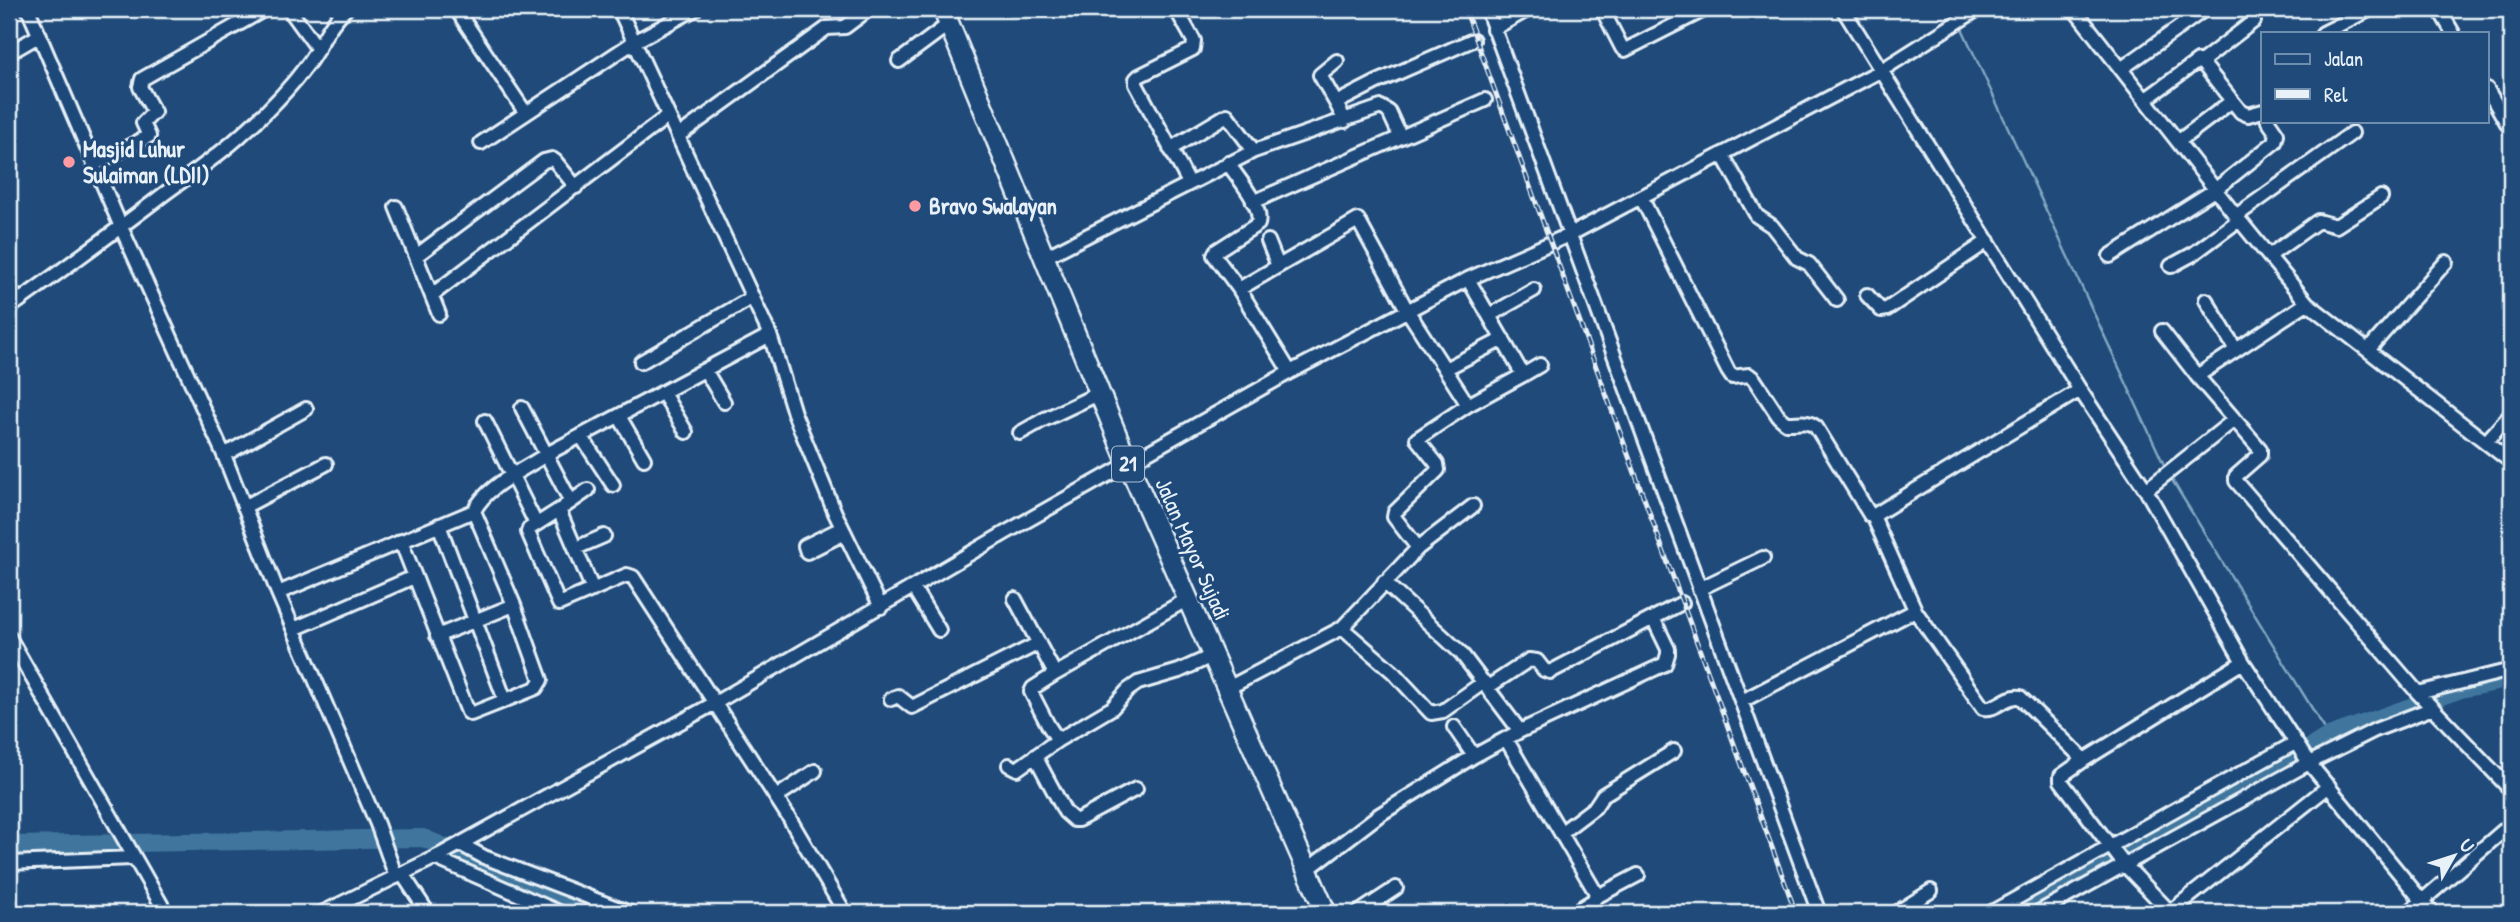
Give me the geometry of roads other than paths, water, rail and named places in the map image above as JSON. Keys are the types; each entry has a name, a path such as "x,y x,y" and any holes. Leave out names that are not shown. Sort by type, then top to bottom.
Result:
{"highway":[{"name":"Jalan Mayor Sujadi","path":"946,16 1128,463 1326,913"}],"street":[{"path":"235,9 242,22"},
{"path":"95,164 149,135 143,123 154,111 140,87 142,79 265,9"},
{"path":"289,9 318,49"},
{"path":"9,289 14,304 240,136 281,96 318,49 336,17 346,9"},
{"path":"456,9 525,112"},
{"path":"619,9 771,335 794,413 843,530 881,607"},
{"path":"481,143 634,42 695,9"},
{"path":"678,136 827,28 845,27 869,9"},
{"path":"1176,9 1195,46 1136,79 1136,84 1189,183"},
{"path":"1487,9 1819,913"},
{"path":"1493,29 1529,9"},
{"path":"1604,9 1625,50 1706,9"},
{"path":"1843,9 2080,390 2146,490 2243,662 2302,753 2432,913"},
{"path":"322,913 437,857 715,703 1290,372 1468,279 1569,235 1882,70 1978,9"},
{"path":"2074,9 2308,303 2511,461"},
{"path":"2121,69 2205,9"},
{"path":"2325,32 2371,9"},
{"path":"2439,9 2452,32"},
{"path":"34,11 40,36 121,227 224,455 278,593 377,824 384,849 399,876 428,913"},
{"path":"899,61 946,16"},
{"path":"2146,99 2198,61 2201,62 2254,21"},
{"path":"9,53 40,36"},
{"path":"1336,103 1473,40"},
{"path":"1337,61 1320,75 1345,121"},
{"path":"2201,62 2241,112 2248,115 2261,112"},
{"path":"2488,91 2511,130"},
{"path":"1253,202 1485,100"},
{"path":"2179,141 2232,101"},
{"path":"1045,257 1254,151 1385,108 1400,136"},
{"path":"1170,149 1227,115 1254,151"},
{"path":"432,295 668,116"},
{"path":"2110,256 2216,189 2277,139 2270,122"},
{"path":"2171,265 2193,254 2353,133"},
{"path":"1722,153 1757,216 1772,226 1797,258 1809,264 1837,300"},
{"path":"416,256 544,161 555,161 576,187"},
{"path":"1228,163 1253,202 1259,215 1258,224 1225,245 1214,256 1239,289 1290,372"},
{"path":"1641,197 1732,377 1737,378 1744,374 1754,379 1779,417 1786,423 1809,422 1816,428 1873,516 1916,612 1983,708 1989,709 2013,696 2020,697 2084,760"},
{"path":"2269,256 2318,221 2336,226 2381,197"},
{"path":"396,207 439,314"},
{"path":"1239,289 1358,220 1407,310 1468,405"},
{"path":"1268,241 1278,266"},
{"path":"1867,295 1881,310 1887,309 1988,241"},
{"path":"2368,350 2446,262"},
{"path":"1468,279 1523,375"},
{"path":"1490,315 1534,290"},
{"path":"641,362 753,297"},
{"path":"2206,300 2236,350"},
{"path":"2197,376 2308,303"},
{"path":"2162,331 2260,449 2260,455 2236,476 2236,481 2419,694 2511,790"},
{"path":"278,593 474,511 485,494 547,454 771,335"},
{"path":"1445,369 1503,339"},
{"path":"1418,548 1394,517 1395,512 1438,470 1437,464 1417,439 1468,405 1540,365"},
{"path":"705,370 724,402"},
{"path":"1873,516 2080,390"},
{"path":"663,393 685,432"},
{"path":"1020,433 1043,419 1100,393"},
{"path":"522,408 571,502"},
{"path":"224,455 306,409"},
{"path":"2486,442 2511,414"},
{"path":"619,416 644,460"},
{"path":"2146,490 2234,420"},
{"path":"485,421 536,524"},
{"path":"580,436 613,485"},
{"path":"244,507 326,464"},
{"path":"588,490 528,532 557,603 626,575 633,577 776,797 845,913"},
{"path":"1228,688 1342,628 1418,548 1473,506"},
{"path":"559,510 593,590"},
{"path":"401,541 469,714 536,688 541,680 514,605 474,511"},
{"path":"439,526 505,700"},
{"path":"576,548 604,536"},
{"path":"1699,589 1763,558"},
{"path":"294,629 414,577"},
{"path":"1384,582 1461,653 1520,731"},
{"path":"914,589 939,630"},
{"path":"1014,599 1055,674"},
{"path":"1058,740 1031,692 1033,688 1188,599"},
{"path":"1342,628 1393,672 1431,713 1443,710 1529,660 1537,661 1544,670 1550,672 1682,603"},
{"path":"437,636 514,605"},
{"path":"1742,701 1910,612 1916,612"},
{"path":"1307,870 1379,815 1475,756 1520,731 1665,664 1668,660 1668,649 1653,618"},
{"path":"9,637 166,913"},
{"path":"891,699 902,697 912,707 1040,643"},
{"path":"1009,765 1017,769 1058,740 1112,708 1138,683 1179,671 1214,655"},
{"path":"2243,662 2066,771 2061,776 2061,781 2124,864 2169,913 2329,786"},
{"path":"2419,694 2511,670"},
{"path":"1990,913 2302,753 2375,730 2431,706"},
{"path":"1454,727 1475,756"},
{"path":"1506,739 1562,832 1596,897"},
{"path":"1562,832 1595,807 1608,792 1674,751"},
{"path":"2037,913 2124,864 2302,753"},
{"path":"1035,756 1066,812 1074,820 1136,789"},
{"path":"776,797 815,771"},
{"path":"2408,913 2511,824"},
{"path":"458,845 630,913"},
{"path":"9,863 133,857"},
{"path":"437,857 561,913"},
{"path":"1579,913 1581,908 1596,897 1638,875"},
{"path":"1358,913 1396,888"},
{"path":"1896,913 1931,891"}],"waterway":[{"path":"1953,9 1957,18"},
{"path":"1960,24 2166,469"},
{"path":"2169,475 2329,736"},
{"path":"2012,913 2289,761 2329,736 2461,689 2511,679"},
{"path":"9,845 423,838 605,913"}],"railway":[{"path":"1465,9 1796,913"}],"place":[{"name":"Masjid Luhur Sulaiman (LDII)","path":"69,162"},
{"name":"Bravo Swalayan","path":"915,206"}]}
